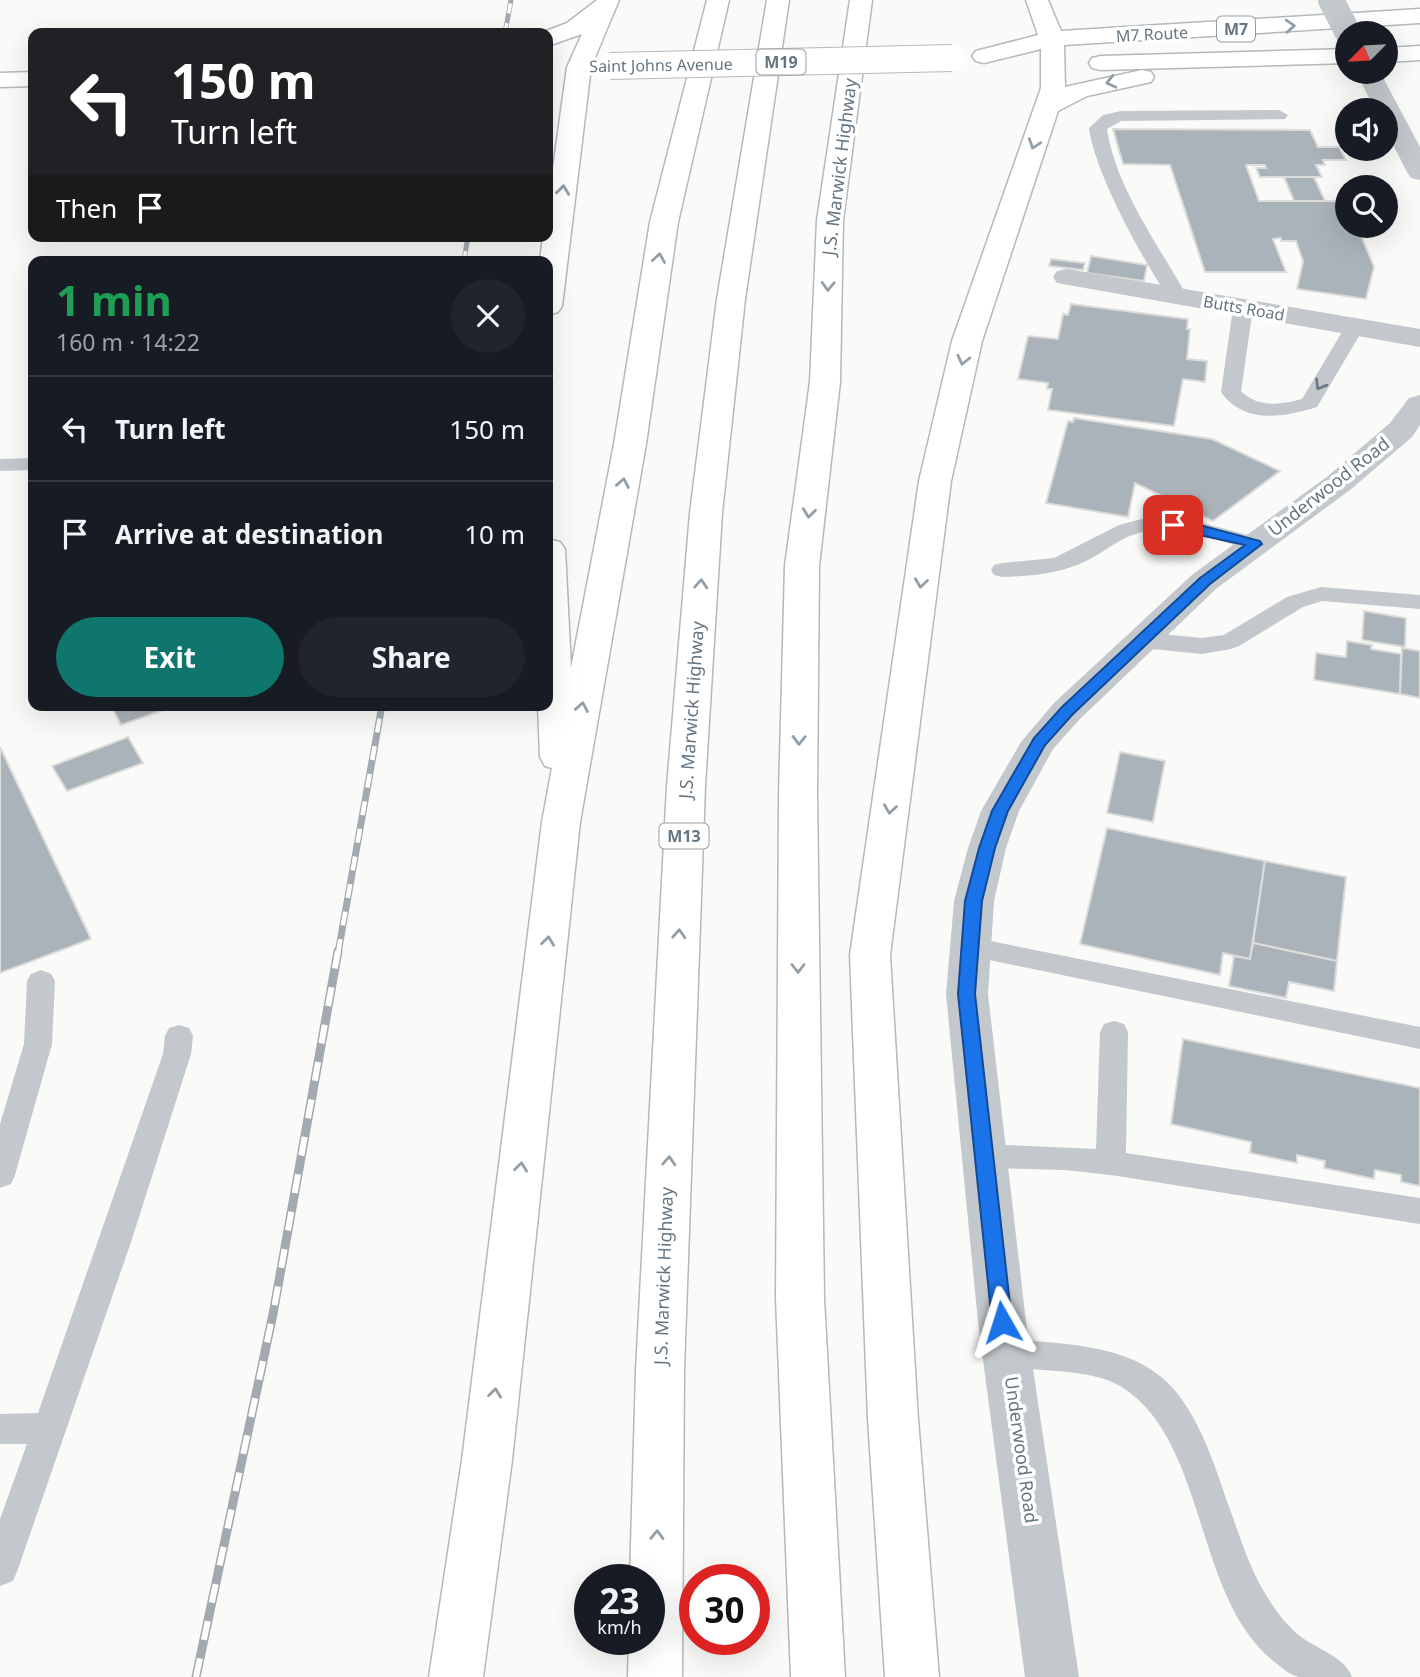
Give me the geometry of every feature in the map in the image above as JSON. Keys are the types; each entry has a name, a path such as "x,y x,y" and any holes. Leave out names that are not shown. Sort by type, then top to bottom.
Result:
{"highway":[{"path":"456,1677 487,1460 561,822 630,444 664,222 719,0"},
{"name":"J.S. Marwick Highway","path":"655,1677 660,1370 686,786 706,513 729,312 778,0"},
{"name":"J.S. Marwick Highway","path":"818,1677 800,1298 798,796 802,580 825,382 830,220 861,0"},
{"path":"912,1677 894,1419 870,956 935,481 967,341 1048,106 1054,52 1049,25 1037,0"},
{"path":"553,37 575,28 606,2"},
{"path":"552,256 569,67 606,2"},
{"name":"M7 Route","path":"1054,52 1420,16"},
{"name":"M7 Route","path":"1054,52 1251,58 1335,56"},
{"name":"Saint Johns Avenue","path":"569,67 952,58 1054,52"},
{"path":"1398,54 1420,52"},
{"path":"1048,106 1079,90 1117,80 1251,58"},
{"path":"0,80 28,79"},
{"path":"553,654 561,822"},
{"path":"482,1677 487,1460"}],"street":[{"path":"1331,0 1342,21"},
{"path":"1375,84 1420,172"},
{"name":"Butts Road","path":"1068,277 1420,338"},
{"name":"Underwood Road","path":"1052,1677 1007,1353 967,994 974,901 987,848 1000,811 1039,742 1067,711 1205,581 1349,474 1401,430 1420,404"}],"lane":[{"path":"1177,296 1108,165 1097,141 1098,128 1110,119 1121,116 1279,115"},
{"path":"1243,308 1231,392 1246,405 1262,409 1275,411 1310,402 1355,327"},
{"path":"0,465 28,464"},
{"path":"1002,570 1040,568 1060,563 1079,556 1133,527 1154,523 1192,527 1255,544"},
{"path":"1142,640 1202,646 1231,641 1295,602 1321,594 1420,602"},
{"path":"970,947 1420,1038"},
{"path":"0,1175 38,1044 41,981"},
{"path":"1111,1163 1114,1032"},
{"path":"0,1569 115,1242 177,1054 179,1036"},
{"path":"984,1156 1065,1158 1111,1163 1420,1211"},
{"path":"1007,1353 1096,1363 1133,1376 1159,1394 1180,1425 1246,1597 1272,1635 1294,1655 1334,1677"},
{"path":"0,1429 49,1429"}],"building":[{"path":"1113,129 1310,130 1318,147 1335,147 1335,160 1323,160 1325,165 1316,165 1322,177 1260,177 1256,168 1266,168 1265,165 1246,165 1259,201 1335,201 1335,238 1362,238 1374,267 1366,299 1297,289 1303,261 1296,241 1281,241 1281,238 1273,239 1286,272 1205,272 1170,165 1123,164"},
{"path":"1284,177 1314,177 1325,201 1294,201"},
{"path":"1091,256 1147,265 1144,281 1087,273"},
{"path":"1051,259 1085,263 1083,270 1049,266"},
{"path":"1071,304 1188,319 1187,329 1190,329 1187,359 1207,361 1205,382 1183,379 1174,426 1048,410 1052,389 1047,389 1048,383 1018,379 1028,336 1058,339 1063,314 1068,315"},
{"path":"1074,418 1212,439 1280,471 1213,521 1135,483 1128,517 1046,503 1068,421 1073,422"},
{"path":"1364,611 1406,618 1405,647 1362,640"},
{"path":"1347,641 1372,645 1371,649 1401,654 1400,694 1314,680 1316,653 1346,657"},
{"path":"1402,648 1420,651 1420,698 1400,694"},
{"path":"114,711 160,711 121,725"},
{"path":"128,737 143,763 67,791 52,766"},
{"path":"0,747 91,939 0,973"},
{"path":"1120,752 1165,761 1153,822 1107,813"},
{"path":"1107,828 1265,861 1250,959 1223,953 1220,975 1080,944"},
{"path":"1265,861 1346,877 1337,961 1253,943"},
{"path":"1253,943 1337,961 1334,991 1289,982 1286,998 1229,986 1234,956 1250,959"},
{"path":"1183,1039 1420,1088 1420,1186 1401,1182 1401,1175 1375,1170 1374,1179 1324,1168 1325,1161 1297,1155 1297,1163 1250,1153 1251,1142 1171,1124"}],"railway":[{"path":"506,28 511,0"},
{"path":"465,256 467,242"},
{"path":"338,953 381,711"},
{"path":"196,1677 273,1314 338,951"}],"route":[{"path":"1002,1322 967,994 974,901 987,848 1000,811 1039,742 1067,711 1205,581 1255,544 1192,527 1173,525"}]}
